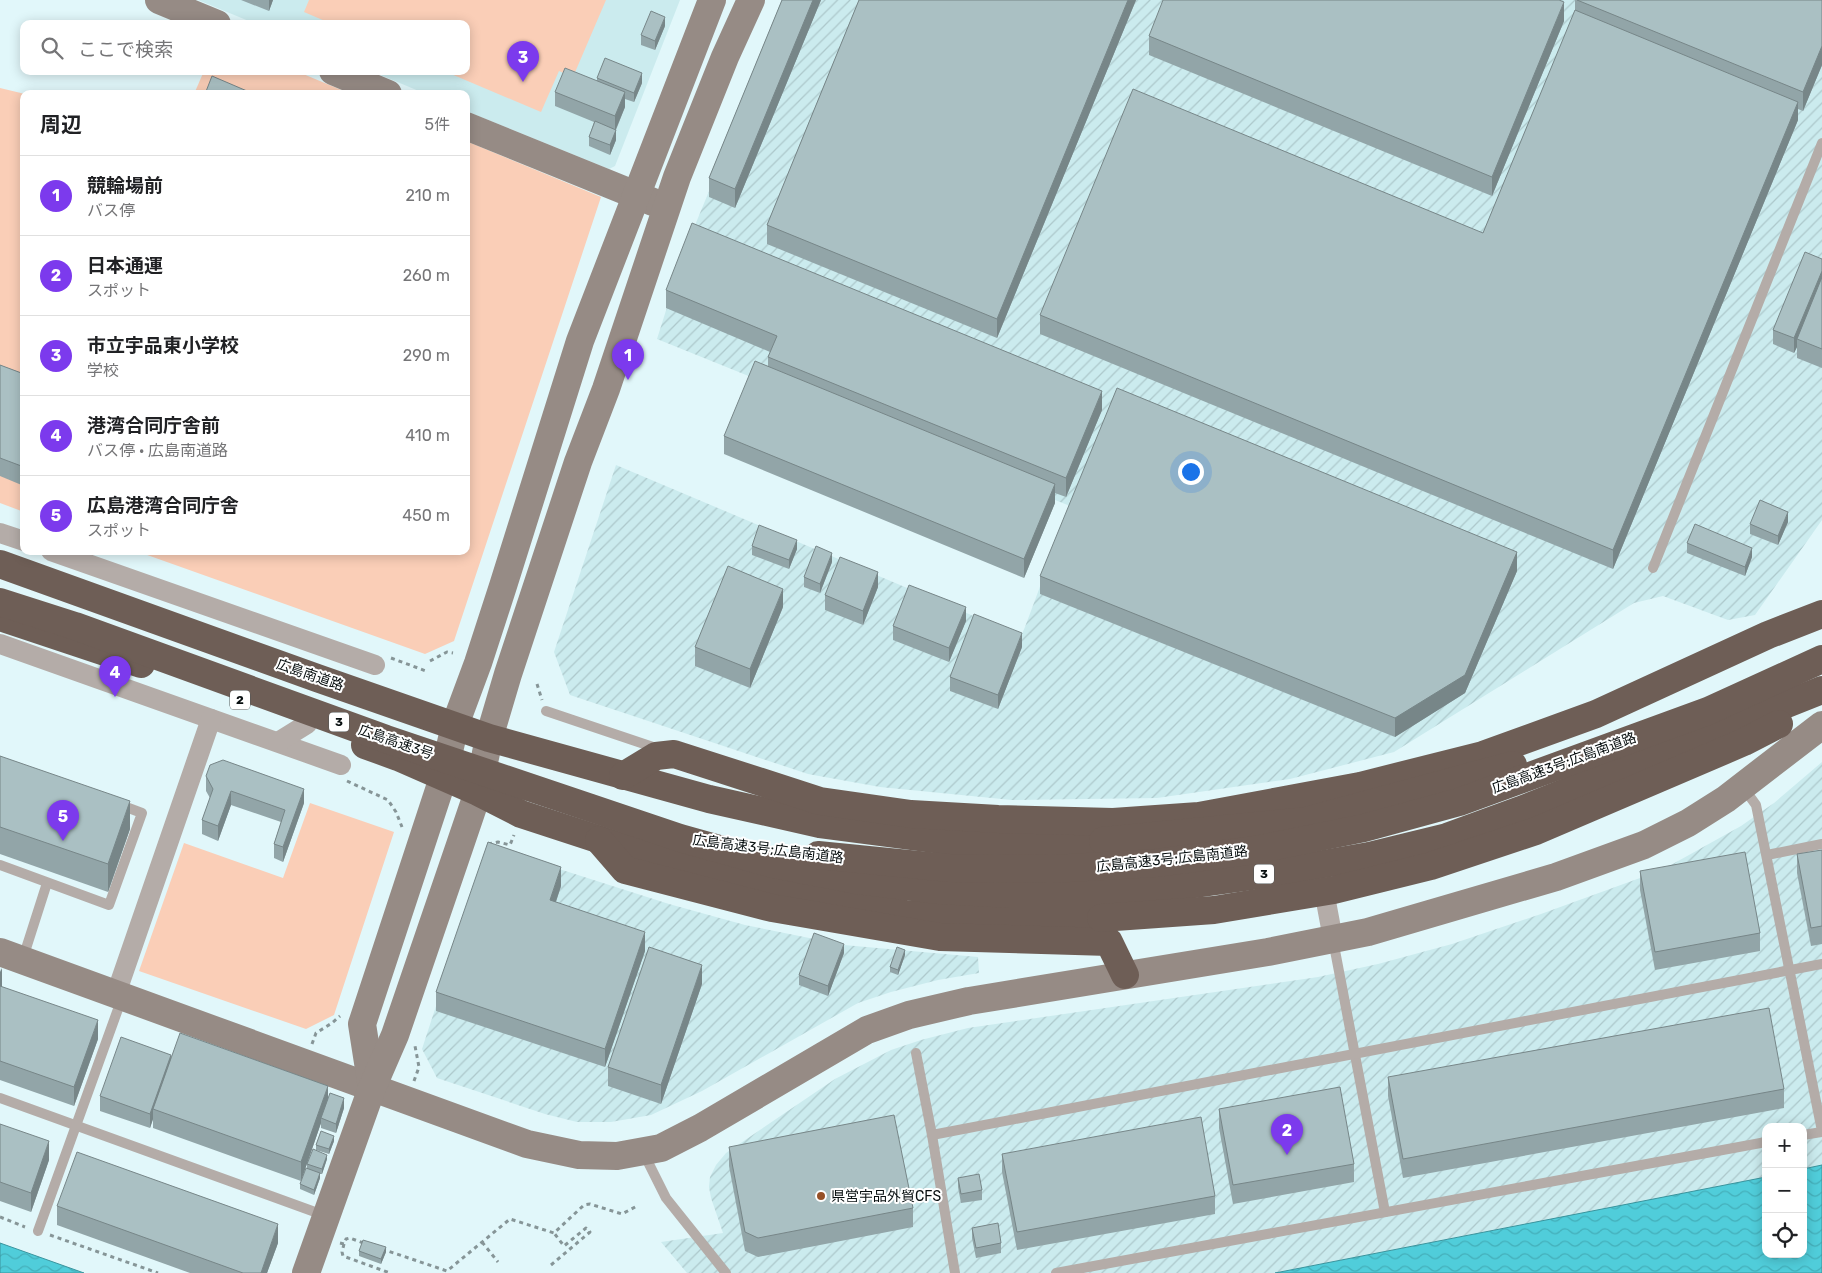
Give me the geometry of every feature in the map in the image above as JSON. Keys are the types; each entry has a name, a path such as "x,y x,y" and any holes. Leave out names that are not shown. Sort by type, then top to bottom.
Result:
{"highway":[{"name":"広島南道路","path":"0,564 489,738 709,799 820,824 958,842 1103,841 1306,821 1515,764 1708,694 1822,657"},
{"name":"広島高速3号","path":"0,602 75,626 386,739 680,838"},
{"path":"623,776 656,756 674,754 820,801 911,814 998,819 1113,822 1199,816 1360,786 1483,755 1596,714 1768,635 1822,614"},
{"name":"2","path":"0,617 82,644 398,757 478,792 521,814 598,839"},
{"name":"広島高速3号;広島南道路","path":"680,838 852,860 949,868 1052,869 1147,864 1255,850 1364,828 1458,802 1708,711 1822,657"},
{"name":"広島高速3号;広島南道路","path":"680,838 773,864 856,880 938,890 1010,894 1100,894 1182,886 1267,874 1369,856 1447,836 1521,810 1822,690"},
{"path":"598,839 674,864 905,914 959,918 1101,918 1214,910 1334,890 1431,866 1536,831 1744,742 1822,701"},
{"path":"598,839 625,870 772,908 940,937 1109,942 1125,975"}],"street":[{"path":"158,0 207,20"},
{"path":"372,1088 362,1024 443,778 455,726 504,586 580,341 712,0"},
{"path":"306,1273 330,1229 372,1088 395,1035 478,792 489,738 508,674 578,462 606,389 677,178 725,57 751,0"},
{"path":"343,75 378,90"},
{"path":"470,128 668,208"},
{"path":"0,533 20,540"},
{"path":"63,555 375,665"},
{"path":"300,639 317,678"},
{"path":"0,644 341,765"},
{"path":"46,661 82,644"},
{"path":"120,996 211,719"},
{"path":"278,742 307,724"},
{"path":"11,956 528,1144 579,1155 617,1156 660,1148 700,1128 867,1030 909,1015 969,1001 1268,952 1368,932 1556,877 1644,844 1688,823 1726,799 1822,724"},
{"path":"1306,797 1333,939"}],"lane":[{"path":"1653,568 1822,143"},
{"path":"546,711 674,754"},
{"path":"1742,787 1756,806 1822,1131 1807,1134"},
{"path":"0,865 109,905 142,813 107,800"},
{"path":"1767,855 1822,844"},
{"path":"11,956 47,883"},
{"path":"1333,939 1385,1212"},
{"path":"932,1135 1822,964"},
{"path":"38,1231 120,996"},
{"path":"916,1054 932,1135 955,1273"},
{"path":"0,1098 76,1126 330,1229"},
{"path":"1056,1273 1762,1143"},
{"path":"642,1151 666,1198 726,1273"}],"path":[{"path":"430,661 447,652 452,653"},
{"path":"384,799 388,800 403,825 400,834"},
{"path":"316,1033 332,1024 340,1016 343,1007"},
{"path":"554,1233 584,1205 590,1204 622,1214 637,1206"},
{"path":"0,1218 158,1273"},
{"path":"376,1247 447,1271 510,1219 554,1233 564,1246 586,1228 590,1232 551,1265"},
{"path":"330,1229 344,1244"},
{"path":"368,1244 350,1238 346,1239 342,1252 343,1256 390,1273"},
{"path":"482,1242 498,1262"}],"shaded area":[{"path":"198,0 680,0 615,166 609,169 470,113 470,90 416,90 381,75 470,75 470,20 246,20"},
{"path":"309,0 606,0 573,77 559,71 541,112 453,75 470,75 470,20 323,20 304,12"},
{"path":"788,0 1822,0 1822,520 1755,615 1728,620 1663,596 1634,603 1394,752 1290,779 1157,798 1012,800 880,787 808,774 570,695 554,652 616,465 1021,636 1070,506 657,339 686,247"},
{"path":"202,75 306,75 341,90 196,90"},
{"path":"0,88 20,93 20,510 0,503"},
{"path":"470,143 601,197 454,641 425,654 147,555 470,555"},
{"path":"1822,762 1822,1167 1807,1170 1807,1123 1762,1123 1762,1179 1274,1273 687,1273 661,1242 723,1233 709,1187 710,1177 716,1165 726,1153 835,1079 891,1050 968,1028 1318,977 1378,964 1452,944 1662,870 1741,826 1774,803"},
{"path":"310,803 394,832 334,1015 306,1029 139,971 184,843 283,878"},
{"path":"499,850 669,904 745,925 844,945 978,957 979,973 938,980 858,1003 702,1091 651,1115 611,1122 577,1122 545,1114 437,1078 422,1049 485,856"}],"water":[{"path":"1822,1165 1822,1273 1275,1273 1762,1178 1762,1258 1807,1258 1807,1168"},
{"path":"0,1243 84,1273 0,1273"}],"building":[{"path":"782,0 813,0 735,189 709,178"},
{"path":"859,0 1128,0 997,319 767,225"},
{"path":"1163,0 1559,0 1564,2 1492,177 1149,36"},
{"path":"1577,0 1822,0 1822,46 1803,92"},
{"path":"1575,10 1798,102 1613,550 1040,315 1133,89 1483,233"},
{"path":"651,11 665,17 655,41 641,35"},
{"path":"605,58 642,73 634,93 597,78"},
{"path":"565,68 625,92 615,116 555,92"},
{"path":"212,76 245,90 207,90"},
{"path":"595,121 616,130 610,145 589,137"},
{"path":"692,223 1102,391 1066,478 768,357 777,336 666,290"},
{"path":"1805,252 1822,259 1822,271 1794,338 1773,330"},
{"path":"1822,277 1822,349 1797,339"},
{"path":"755,361 1055,484 1024,559 724,436"},
{"path":"0,365 20,372 20,466 0,458"},
{"path":"1117,388 1517,552 1465,675 1395,718 1040,576"},
{"path":"1760,500 1788,512 1778,536 1750,524"},
{"path":"1695,524 1752,548 1745,567 1687,543"},
{"path":"759,525 797,540 789,560 752,546"},
{"path":"816,546 832,553 820,584 804,577"},
{"path":"840,557 878,572 863,611 825,595"},
{"path":"728,566 783,589 750,669 695,647"},
{"path":"909,585 966,607 949,648 893,626"},
{"path":"974,614 1022,633 998,695 950,677"},
{"path":"0,756 130,801 108,864 0,827"},
{"path":"223,760 304,789 283,847 274,844 285,810 231,791 218,826 202,820 213,789 206,776 210,765"},
{"path":"488,842 561,867 550,900 645,932 605,1049 436,992"},
{"path":"1822,850 1822,926 1811,928 1797,854"},
{"path":"1745,852 1760,933 1655,952 1640,871"},
{"path":"814,933 844,944 828,986 799,975"},
{"path":"649,947 702,965 661,1085 608,1067"},
{"path":"897,947 905,950 898,970 890,967"},
{"path":"0,986 98,1020 74,1087 0,1061"},
{"path":"1769,1008 1784,1089 1403,1159 1388,1077"},
{"path":"180,1033 328,1086 301,1162 153,1109"},
{"path":"121,1037 171,1055 150,1114 100,1096"},
{"path":"1340,1087 1354,1164 1233,1185 1219,1109"},
{"path":"330,1093 344,1098 336,1124 321,1118"},
{"name":"県営宇品外貿CFS","path":"894,1115 913,1208 758,1238 745,1232 729,1147"},
{"path":"1201,1117 1215,1196 1017,1232 1002,1154"},
{"path":"0,1124 49,1141 31,1193 0,1182"},
{"path":"321,1131 334,1136 329,1149 316,1145"},
{"path":"313,1149 327,1155 322,1169 307,1164"},
{"path":"77,1152 278,1224 261,1273 243,1273 57,1206"},
{"path":"306,1168 320,1173 314,1190 300,1184"},
{"path":"979,1174 982,1190 961,1194 958,1178"},
{"path":"998,1223 1001,1243 976,1248 972,1228"},
{"path":"363,1240 386,1247 381,1259 359,1251"}],"place":[{"name":"市立宇品東小学校","path":"523,82"},
{"name":"競輪場前","path":"628,380"},
{"name":"港湾合同庁舎前","path":"115,697"},
{"name":"広島港湾合同庁舎","path":"63,841"},
{"name":"日本通運","path":"1287,1155"},
{"name":"県営宇品外貿CFS","path":"821,1196"}]}
